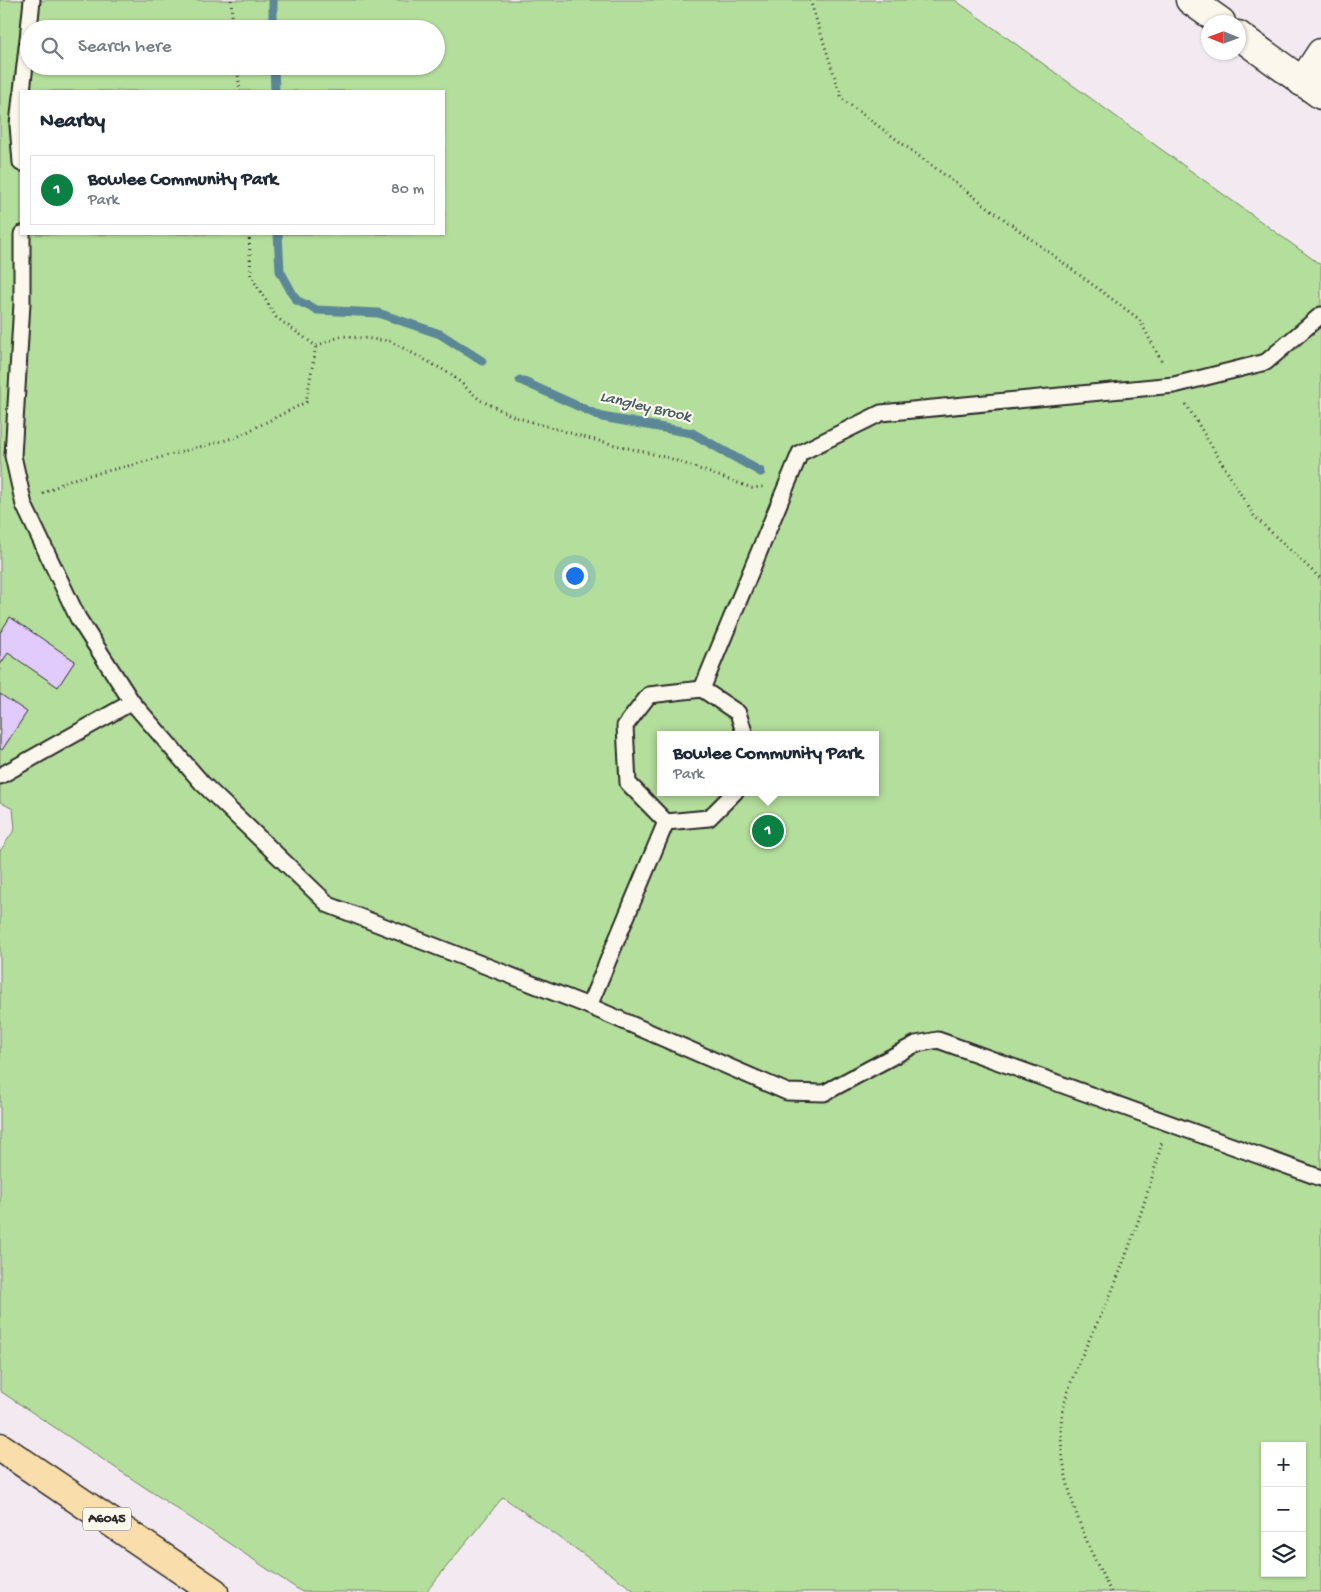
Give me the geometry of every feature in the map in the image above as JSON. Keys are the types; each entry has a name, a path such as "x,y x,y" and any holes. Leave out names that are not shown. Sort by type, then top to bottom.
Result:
{"main road":[{"name":"A6045","path":"0,1446 214,1592"}],"street":[{"path":"1190,0 1211,15"},
{"path":"1246,41 1311,89 1321,53"}],"lane":[{"path":"30,20 32,0"},
{"path":"22,90 24,75"},
{"path":"20,106 18,125 20,150"},
{"path":"22,235 22,303 13,456 24,505 78,618 132,702 202,783 329,905 589,1006 787,1092 824,1093 916,1044 938,1040 1321,1178"},
{"path":"702,689 800,452 882,413 1174,385 1266,362 1321,315"},
{"path":"666,822 628,783 625,726 649,695 702,689 738,713 744,731"},
{"path":"0,776 132,702"},
{"path":"666,822 710,818 731,796"},
{"path":"589,1006 666,822"}],"path":[{"path":"230,0 231,20"},
{"path":"810,0 842,99 1139,318 1174,385 1254,516 1321,580"},
{"path":"238,75 240,90"},
{"path":"249,235 251,276 276,317 316,346"},
{"path":"316,346 342,336 390,341 451,374 480,400 515,417 587,438 669,458 752,488 787,483"},
{"path":"24,505 69,480 132,466 237,436 306,402 316,346"},
{"path":"1111,1592 1078,1516 1066,1476 1062,1441 1063,1406 1141,1216 1168,1122"}],"green space":[{"path":"0,0 955,0 1321,265 1321,1592 636,1592 503,1497 426,1592 302,1592 0,1391 0,851 15,829 13,809 0,802"}],"building":[{"path":"10,617 75,661 58,687 8,653 0,665 0,633"},
{"path":"0,694 27,712 2,750 0,748"}],"waterway":[{"path":"273,0 273,20"},
{"path":"274,75 275,90"},
{"path":"278,235 280,271 296,300 317,310 378,313 440,334 482,361"},
{"name":"Langley Brook","path":"520,380 602,417 692,433 761,472"}],"place":[{"name":"Bowlee Community Park","path":"768,831"}]}
